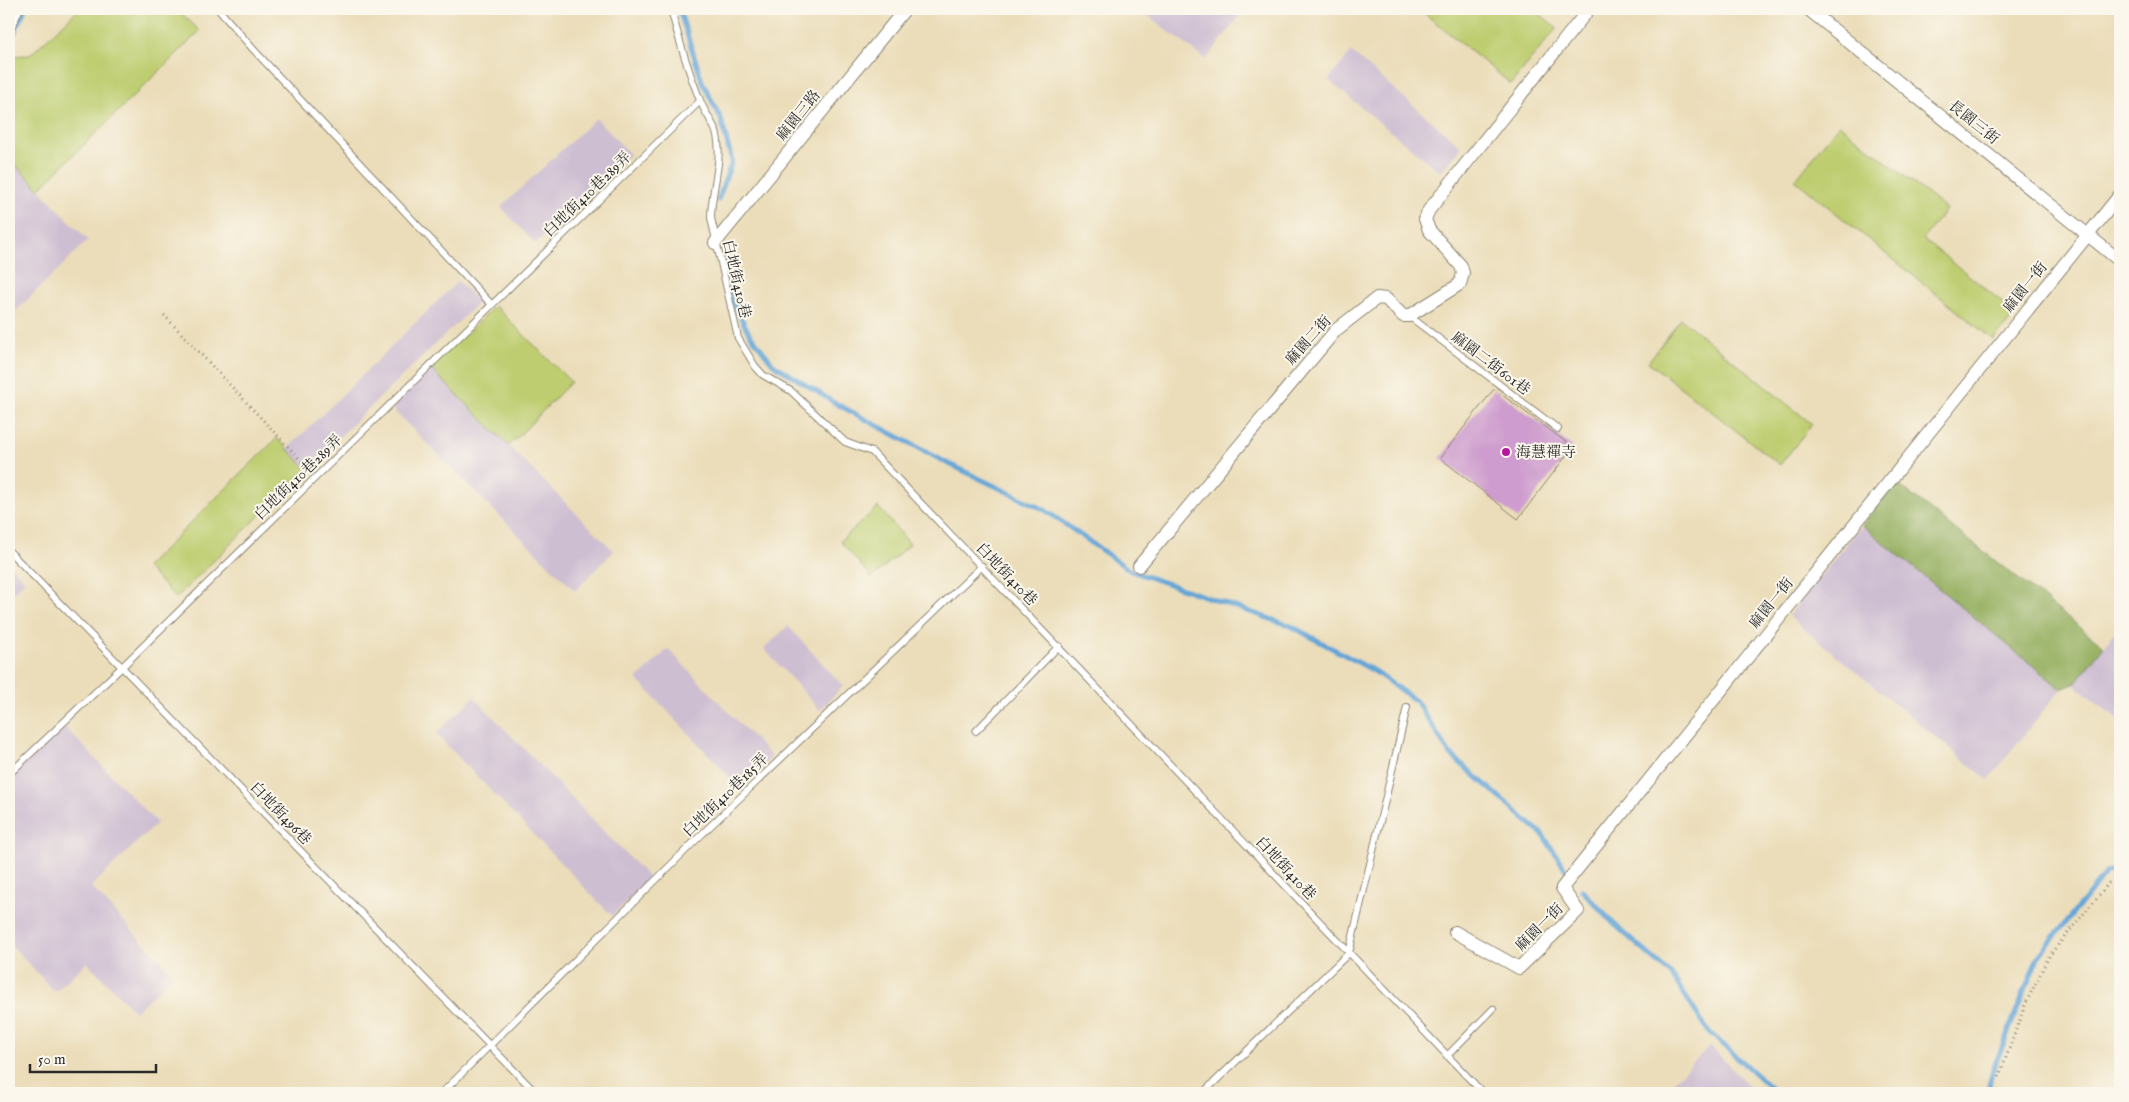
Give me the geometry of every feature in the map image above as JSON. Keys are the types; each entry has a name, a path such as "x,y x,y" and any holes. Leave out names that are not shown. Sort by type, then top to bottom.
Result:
{"street":[{"path":"9,21 14,9"},
{"name":"麻園三路","path":"715,243 905,9"},
{"path":"1410,316 1460,284 1463,272 1462,266 1429,230 1425,219 1429,210 1589,9"},
{"name":"長園三街","path":"1808,9 2120,261"},
{"name":"麻園一街","path":"1455,932 1520,968 1578,911 1562,888 2120,195"},
{"name":"麻園二街","path":"1139,566 1336,330 1377,298 1386,299 1403,316 1410,316"}],"lane":[{"path":"218,9 492,305"},
{"name":"白地街410巷","path":"671,9 681,46 700,101 716,134 719,164 711,210 715,243 738,338 754,366 763,375 791,391 845,442 872,452 1059,646 1483,1093"},
{"name":"白地街410巷289弄","path":"9,774 122,667 700,101"},
{"name":"麻園二街601巷","path":"1410,316 1558,429"},
{"name":"白地街496巷","path":"9,551 536,1093"},
{"name":"白地街410巷185弄","path":"442,1093 700,836 982,566"},
{"path":"976,731 1059,646"},
{"path":"1203,1093 1349,953 1407,707"},
{"path":"1447,1056 1493,1009"}],"path":[{"path":"164,316 316,477"},
{"path":"1999,1078 2025,1005 2049,956 2109,883 2120,878"}],"shaded area":[{"path":"1139,9 1235,9 1241,14 1206,60"},
{"path":"1351,52 1462,147 1440,172 1328,80"},
{"path":"596,118 630,154 535,244 501,207"},
{"path":"9,158 88,240 9,318"},
{"path":"458,281 479,302 306,469 287,449"},
{"path":"430,368 614,551 575,591 391,408"},
{"path":"1862,525 2061,689 1988,780 1788,616"},
{"path":"9,565 25,581 9,597"},
{"path":"788,626 843,686 820,710 764,649"},
{"path":"2120,626 2120,721 2074,684"},
{"path":"668,649 772,757 741,789 637,679"},
{"path":"474,697 650,879 612,916 436,734"},
{"path":"63,725 157,823 91,887 174,975 135,1012 87,962 55,992 9,943 9,777"},
{"path":"1710,1046 1756,1093 1662,1093"}],"green space":[{"path":"79,9 182,9 180,12 200,31 39,189 9,158 9,56 30,55"},
{"path":"1419,9 1534,9 1557,28 1511,84"},
{"path":"1839,124 1946,209 1923,239 2016,313 1993,340 1795,180"},
{"path":"495,306 571,382 509,446 430,368"},
{"path":"1681,319 1812,424 1780,465 1648,362"},
{"path":"277,438 307,469 176,598 146,567"},
{"path":"1896,483 2104,646 2074,684 2061,689 1862,525"},
{"path":"878,507 910,544 872,578 840,541"}],"building":[{"name":"海慧禪寺","path":"1494,389 1573,447 1518,519 1440,458"}],"waterway":[{"path":"9,45 25,9"},
{"path":"679,9 702,81 721,119 732,161 718,200"},
{"path":"725,253 732,301 749,333 773,364 835,403 945,462 1045,510 1131,571 1291,626 1374,671 1416,701 1450,754 1543,835 1570,876"},
{"path":"1987,1093 1993,1070 2038,957 2106,873 2120,869"},
{"path":"1582,890 1614,924 1671,974 1708,1031 1776,1093"}],"place":[{"name":"海慧禪寺","path":"1506,452"}]}
